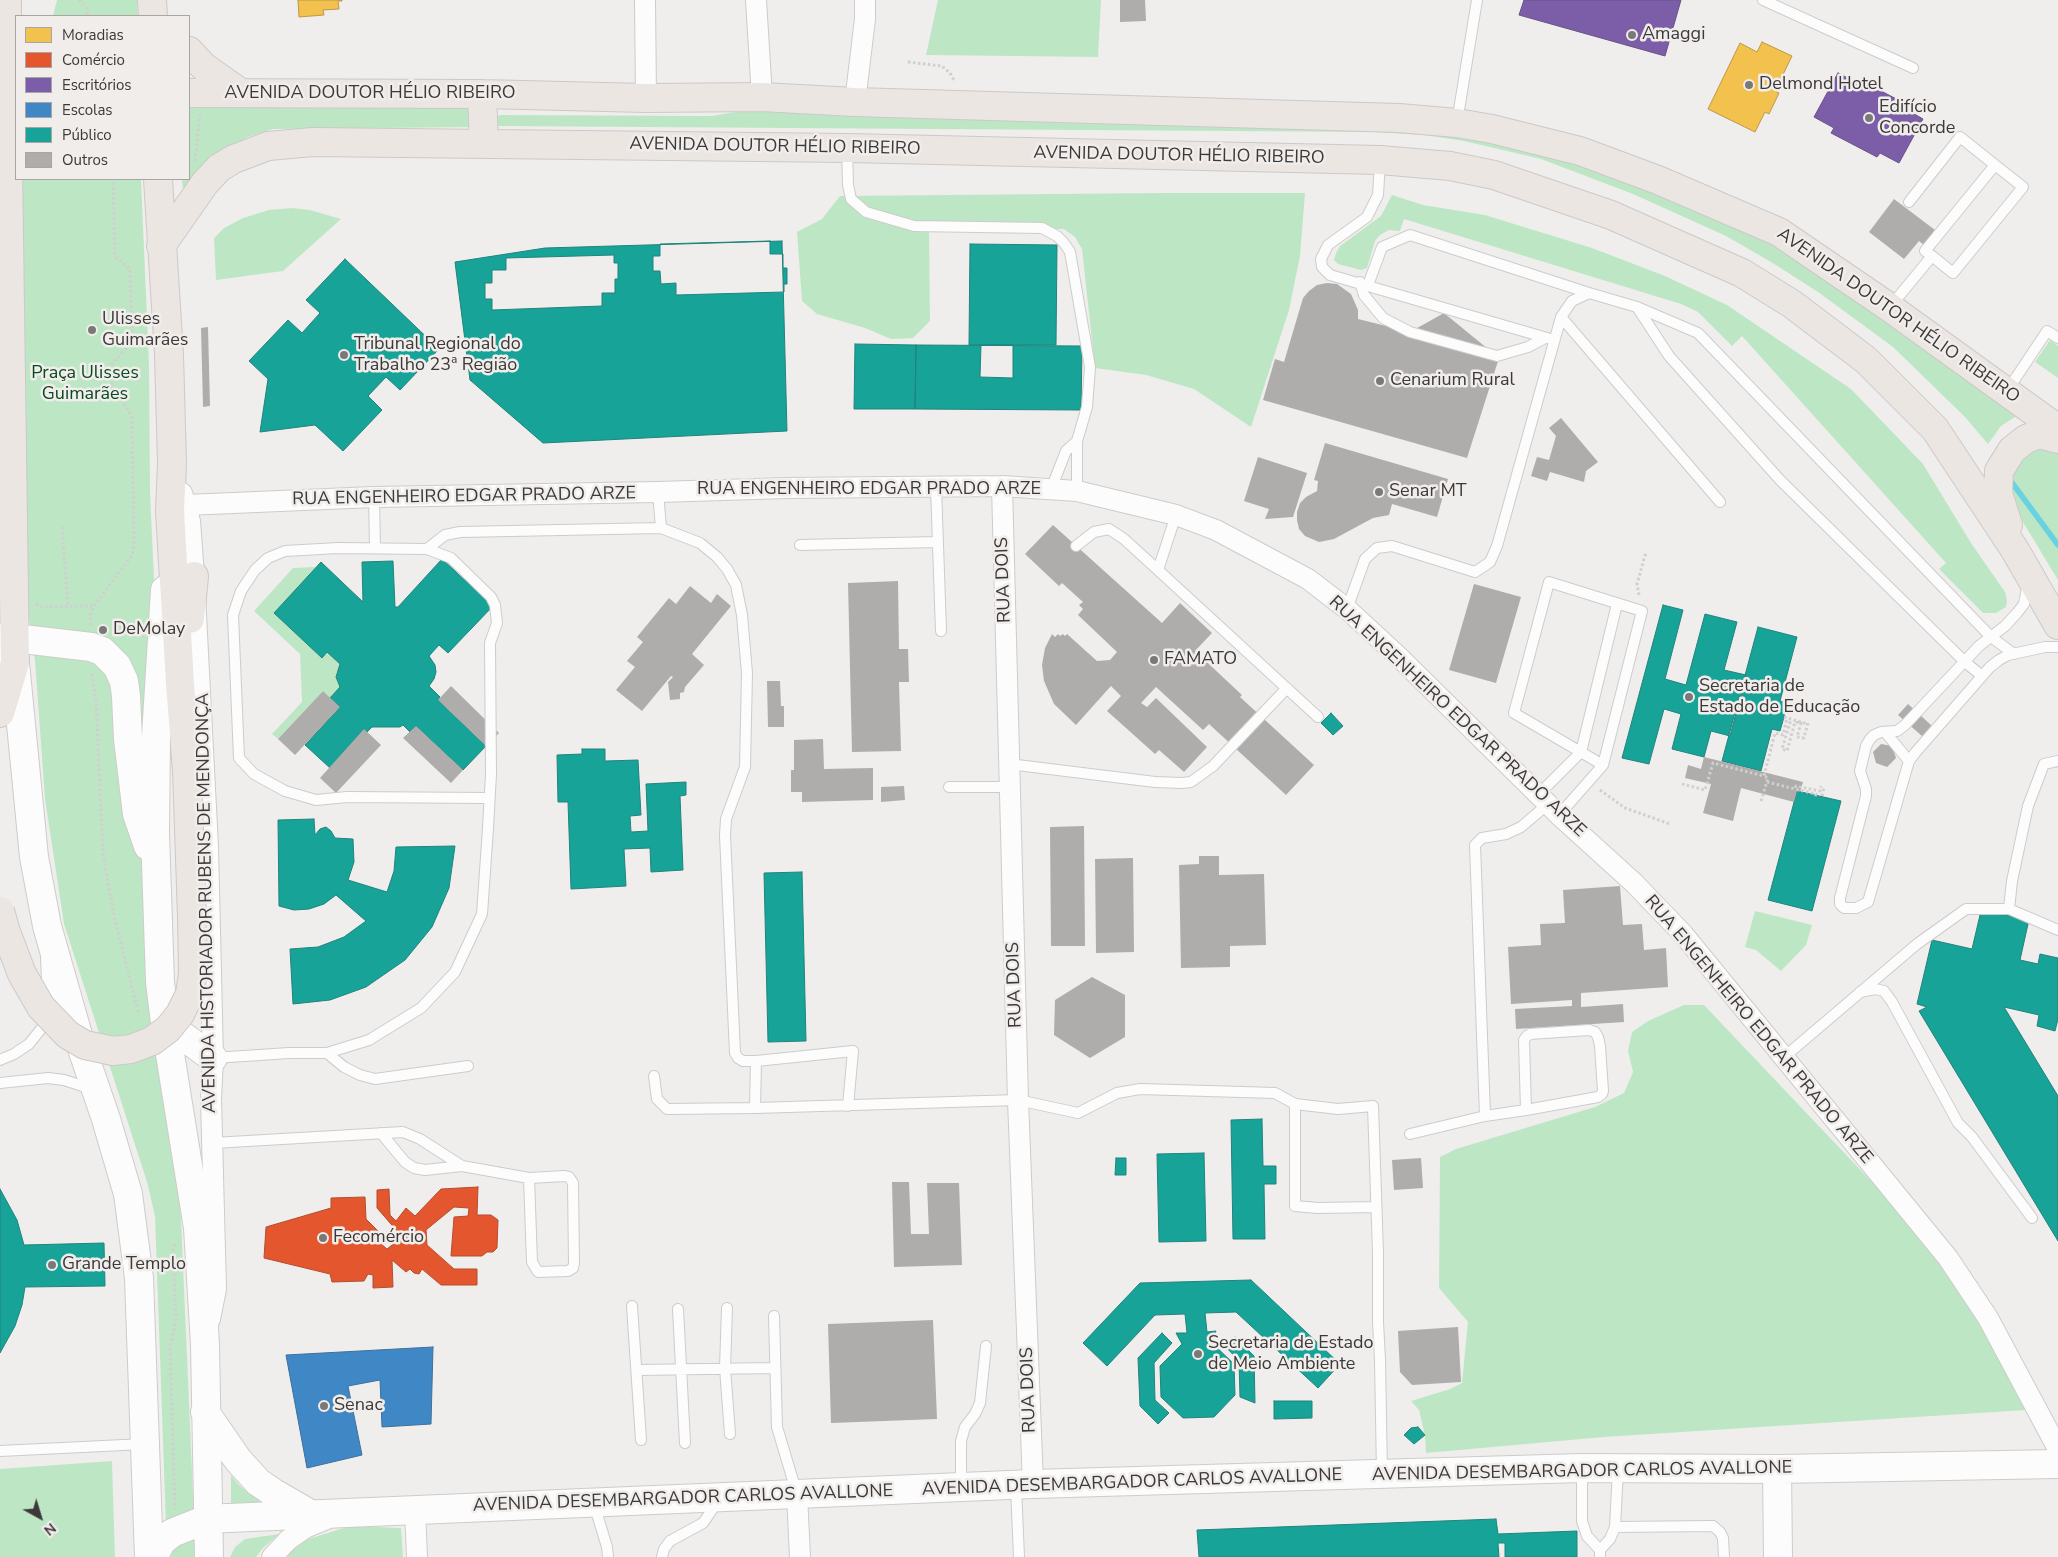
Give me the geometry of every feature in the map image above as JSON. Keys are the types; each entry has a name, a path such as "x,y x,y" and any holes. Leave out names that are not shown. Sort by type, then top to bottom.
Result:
{"main road":[{"path":"0,713 7,651 7,0"},
{"path":"190,52 204,67 241,93"},
{"name":"AVENIDA DOUTOR HÉLIO RIBEIRO","path":"190,93 482,94 641,98 762,97 855,102 1389,118 1457,123 1492,129 1580,151 1667,184 1779,232 1889,307 2058,429"},
{"path":"482,94 484,143"},
{"name":"AVENIDA DOUTOR HÉLIO RIBEIRO","path":"161,246 205,183 220,168 234,159 268,146 312,142 847,148 1380,160 1450,166 1494,175 1611,215 1742,273 1792,304 1866,360 1935,429 2015,550 2058,625"},
{"name":"AVENIDA HISTORIADOR RUBENS DE MENDONÇA","path":"158,180 169,355 172,463 178,508 156,736 160,982 197,1219 204,1346 209,1557"},
{"path":"2015,550 1998,493 1999,471 2012,450 2026,439 2039,434 2058,439"},
{"path":"0,911 22,974 41,1006 68,1035 85,1045 113,1051 130,1049 152,1041 168,1029 180,1014 190,994 193,973 187,771 180,684 178,508"},
{"path":"187,771 190,621 194,576"},
{"path":"7,651 91,647 102,651 117,666 124,680 128,740 137,814 157,872"},
{"path":"7,651 34,857 47,926 82,1048 128,1194 138,1269 149,1557"},
{"path":"165,1023 213,1058"},
{"path":"205,1412 238,1460 258,1482 274,1493 325,1514"},
{"name":"AVENIDA DESEMBARGADOR CARLOS AVALLONE","path":"176,1531 207,1519 1024,1485 1582,1468 1776,1469 2058,1464"},
{"path":"1776,1469 1778,1557"},
{"path":"153,1557 162,1542 176,1531"}],"street":[{"path":"634,0 641,98"},
{"path":"641,98 645,0"},
{"path":"756,0 762,97"},
{"path":"855,102 865,19 864,0"},
{"name":"RUA ENGENHEIRO EDGAR PRADO ARZE","path":"178,508 374,498 786,488 1002,486 1077,491 1176,515 1216,530 1266,555 1308,580 1347,609 1399,657 1548,804 1634,883 1683,934 1948,1258 1988,1318 2058,1449"},
{"name":"RUA DOIS","path":"1002,486 1018,1100 1024,1485"},
{"name":"AVENIDA HISTORIADOR RUBENS DE MENDONÇA","path":"178,508 190,521 208,846 213,1058 211,1099 216,1289 204,1346"},
{"path":"797,1494 800,1557"},
{"path":"415,1510 417,1557"},
{"path":"272,1557 288,1540 325,1514"}],"lane":[{"path":"1457,123 1477,0"},
{"path":"1763,0 1913,68"},
{"path":"1909,202 1960,137 1996,165 2023,188 1953,273 1925,251 1996,165"},
{"path":"847,148 848,185 851,199 866,212 914,226 1042,228 1057,236 1064,243 1070,252 1090,366 1087,407 1077,441 1077,491"},
{"path":"1380,160 1378,195 1367,216 1328,245 1321,259 1322,267 1330,275 1550,339"},
{"path":"1550,339 1497,356 1410,332 1383,318 1364,295 1364,284 1382,247 1410,235 1637,307 1698,333 1991,637 2014,654"},
{"path":"1889,307 1932,256"},
{"path":"1347,609 1365,560 1377,548 1392,546 1475,572 1490,562 1497,546 1550,339 1561,317 1572,301 1589,293"},
{"path":"1637,307 1669,356 1780,480 1965,662 1982,676"},
{"path":"1561,317 1720,502"},
{"path":"2007,391 2047,330 2058,338"},
{"path":"1051,489 1066,451 1077,441"},
{"path":"936,487 941,631"},
{"path":"658,492 661,528"},
{"path":"374,498 375,548"},
{"path":"1158,570 1176,515"},
{"path":"427,550 445,535 460,532 661,528 700,543 717,557 727,570 736,585 742,615 747,673 745,767 726,819 725,835 735,1053 743,1061 756,1061 853,1051 848,1106"},
{"path":"1076,546 1094,532 1108,529 1124,539 1318,717"},
{"path":"800,545 938,542"},
{"path":"213,1058 289,1053 327,1053 369,1040 422,1008 455,972 482,914 490,798 490,643 497,623 496,605 491,597 451,558 427,550 375,548 285,551 268,558 255,570 241,591 233,615 239,758 254,774 285,791 316,800 347,797 490,798"},
{"path":"2029,575 2024,604 2005,626 1965,662 1897,732 1874,735 1866,746 1860,771 1866,789 1866,796 1840,898 1840,904 1844,908 1856,908 1868,902 1909,761 1982,676 1999,660 2014,654 2058,646"},
{"path":"1485,1116 1475,845 1482,838 1506,834 1521,827 1548,804 1602,765 1642,611 1549,582 1514,713 1602,765"},
{"path":"1548,804 1581,752 1617,604"},
{"path":"1009,764 1156,782 1191,782 1214,766 1286,688"},
{"path":"1886,733 1909,761"},
{"path":"2009,909 2012,881 2028,806 2044,764 2058,761"},
{"path":"949,787 1010,787"},
{"path":"1783,1058 1917,944 1966,909 2009,909 2058,930"},
{"path":"0,1060 29,1044 45,1024 48,1008 45,972 47,926"},
{"path":"1859,992 1875,989 1884,991 1892,1002 1958,1123 1972,1137 2032,1218"},
{"path":"1410,1134 1485,1116 1526,1110 1598,1097 1602,1094 1600,1046 1595,1032 1589,1030 1530,1034 1527,1036 1524,1040 1526,1110"},
{"path":"327,1053 344,1068 375,1079 468,1066"},
{"path":"755,1108 756,1061"},
{"path":"654,1076 657,1099 667,1109 848,1106 1018,1100 1078,1113 1117,1094 1140,1089 1275,1093 1295,1104 1338,1108 1373,1106 1382,1474"},
{"path":"0,1083 48,1078 64,1080 96,1091"},
{"path":"1295,1104 1295,1206 1318,1208 1376,1207"},
{"path":"213,1144 403,1132 420,1139 462,1166"},
{"path":"381,1133 405,1162 414,1168 425,1170 462,1166 529,1178 569,1177 573,1183 574,1263 573,1268 568,1271 538,1272 532,1262 529,1178"},
{"path":"632,1306 641,1440"},
{"path":"727,1308 725,1368 730,1434"},
{"path":"678,1309 684,1443"},
{"path":"774,1316 777,1427 797,1494"},
{"path":"961,1488 961,1441 965,1427 975,1414 980,1403 986,1346"},
{"path":"637,1370 775,1368"},
{"path":"0,1451 144,1444"},
{"path":"1582,1468 1582,1521 1586,1536 1600,1553 1610,1539 1615,1527 1618,1469"},
{"path":"1019,1557 1024,1485"},
{"path":"662,1557 664,1549 670,1541 703,1523 720,1498"},
{"path":"593,1503 608,1546 608,1557"},
{"path":"1615,1527 1713,1526 1720,1532 1723,1538 1724,1557"}],"path":[{"path":"78,0 87,10 88,15"},
{"path":"908,62 942,66 950,73 958,87"},
{"path":"62,527 68,606"},
{"path":"1642,611 1637,584 1646,552"},
{"path":"33,601 40,607 94,606"},
{"path":"1787,718 1808,724 1804,738 1797,736 1801,723 1795,722 1787,751 1782,750 1787,718"},
{"path":"1764,776 1775,733 1783,735 1787,718"},
{"path":"1682,784 1705,790 1713,763 1768,778 1761,801"},
{"path":"1767,782 1816,794 1815,796"},
{"path":"1795,789 1796,786 1820,791 1822,787 1822,796"},
{"path":"1595,787 1625,808 1670,824"},
{"path":"176,1242 173,1250 176,1319 170,1348 176,1531"}],"green space":[{"path":"57,0 137,0 138,15 53,15"},
{"path":"938,0 1101,0 1098,57 926,55"},
{"path":"190,104 479,108 479,127 273,129 248,137 223,151 204,166 183,189 182,180 190,180"},
{"path":"758,108 1449,123 1749,219 2021,413 2001,426 1988,444 1964,416 1893,347 1818,292 1771,262 1726,236 1633,194 1541,159 1464,141 1424,135 1374,132 496,126 496,116 501,115 712,116"},
{"name":"Praça Ulisses Guimarães","path":"19,180 141,180 149,365 150,491 154,580 147,766 180,1196 194,1517 166,1526 155,1216 147,1182 64,924 45,799 35,661 26,595"},
{"path":"1305,193 1300,256 1289,310 1251,427 1194,389 1146,375 1095,368 1082,249 1075,237 1064,229 929,229 930,321 913,338 891,339 865,328 817,314 802,301 797,232 822,219 840,196"},
{"path":"1392,195 1423,205 1485,215 1592,248 1665,276 1727,305 1851,389 1923,464 1971,543 2005,592 2006,607 1996,613 1983,613 1939,569 1946,563 1742,336 1732,346 1698,312 1681,304 1404,219 1400,231 1389,230 1380,235 1375,241 1367,268 1361,270 1338,264 1334,260 1340,246 1381,216"},
{"path":"292,208 310,210 341,219 283,271 216,280 214,238 224,228 243,218 269,210"},
{"path":"2050,340 2058,346 2058,378 2035,362"},
{"path":"2058,440 2058,580 2015,509 2006,466 2010,456"},
{"path":"316,567 274,613 321,657 327,652 340,664 336,677 340,687 330,698 323,691 278,739 272,734 302,702 300,654 254,611 293,568"},
{"path":"1755,911 1812,925 1806,945 1781,971 1756,950 1745,947"},
{"path":"1684,1005 1704,1005 1925,1238 1970,1297 2026,1410 1604,1437 1426,1453 1425,1435 1419,1410 1411,1401 1450,1389 1462,1383 1468,1322 1439,1288 1440,1157 1456,1149 1595,1107 1624,1093 1633,1072 1628,1051 1632,1032 1648,1021"},
{"path":"112,1461 115,1557 0,1557 0,1469"},
{"path":"231,1475 249,1493 272,1504 231,1507"},
{"path":"350,1526 401,1528 403,1557 285,1557 305,1540"},
{"path":"279,1534 256,1557 230,1557 235,1547 245,1539"},
{"path":"195,1537 195,1557 168,1557 171,1549"}],"building: Moradias":[{"path":"298,0 342,1 338,1 339,9 323,10 324,15 299,17"},
{"name":"Delmond Hotel","path":"1762,42 1792,56 1775,91 1779,93 1769,114 1765,112 1755,132 1708,109 1740,43 1757,52"}],"building: Comércio":[{"name":"Fecomércio","path":"478,1187 477,1215 491,1215 498,1220 497,1248 493,1252 487,1252 482,1256 451,1256 454,1217 468,1216 469,1208 454,1207 426,1230 427,1245 454,1269 477,1269 477,1285 441,1285 422,1269 419,1274 414,1273 410,1269 406,1272 392,1260 393,1287 373,1288 373,1275 368,1274 364,1281 332,1282 330,1274 264,1258 266,1227 331,1208 331,1198 365,1197 366,1219 380,1233 380,1243 387,1249 396,1242 397,1231 377,1208 377,1190 389,1189 390,1215 396,1221 406,1208 415,1216 441,1189"}],"building: Escritórios":[{"name":"Amaggi","path":"1524,0 1681,0 1665,56 1519,15"},
{"name":"Edifício Concorde","path":"1838,73 1857,83 1860,80 1906,104 1904,108 1923,119 1899,163 1880,153 1877,157 1831,133 1834,128 1814,117"}],"building: Escolas":[{"name":"Senac","path":"433,1347 431,1424 382,1427 380,1380 348,1386 362,1455 307,1468 286,1355"}],"building: Público":[{"path":"770,241 770,254 783,254 783,268 787,268 787,284 784,284 784,292 676,295 676,283 661,284 660,271 653,271 653,256 660,256 660,244"},
{"path":"782,241 787,431 543,443 470,380 455,262 545,248"},
{"path":"970,244 1057,245 1056,345 969,345"},
{"path":"614,255 614,263 618,263 618,279 615,279 615,293 602,293 602,306 492,310 492,299 485,299 485,283 492,283 492,270 506,270 506,258"},
{"name":"Tribunal Regional do Trabalho 23ª Região","path":"345,259 439,349 400,390 386,377 368,396 382,410 343,451 315,425 260,432 268,379 249,361 288,320 302,333 320,313 306,300"},
{"path":"855,344 916,345 915,409 854,409"},
{"path":"916,345 1082,346 1081,410 915,409"},
{"path":"981,345 1013,345 1013,378 980,377"},
{"path":"442,559 493,606 448,653 439,645 429,656 435,665 436,672 429,686 440,697 438,700 486,746 463,770 416,726 410,732 403,725 400,727 372,727 367,732 364,729 330,768 305,745 340,707 330,698 340,687 336,677 340,664 327,652 322,658 274,613 321,562 363,602 362,562 393,561 395,607 398,607"},
{"name":"Secretaria de Estado de Educação","path":"1663,605 1683,610 1665,679 1686,685 1705,614 1737,622 1724,670 1746,675 1730,736 1711,731 1704,757 1672,749 1681,714 1664,709 1649,764 1622,758"},
{"path":"1758,627 1797,637 1780,701 1788,703 1780,731 1772,729 1761,771 1722,761"},
{"path":"1331,713 1343,726 1333,735 1321,723"},
{"path":"582,749 605,749 605,761 638,760 641,815 630,816 631,832 648,831 646,784 686,782 686,795 680,796 683,870 651,872 650,848 624,849 626,886 571,889 568,802 558,802 557,755 582,754"},
{"path":"1797,791 1841,801 1812,911 1768,900"},
{"path":"314,819 315,835 320,829 326,827 335,838 353,839 354,862 348,880 387,892 394,871 396,847 455,846 449,888 432,927 405,960 366,987 330,1000 293,1004 290,949 318,947 344,937 366,921 336,895 324,904 309,909 294,910 279,906 278,820"},
{"path":"802,872 806,1041 768,1042 764,873"},
{"path":"1987,910 2024,919 2028,924 2020,960 2038,964 2040,954 2058,958 2058,1019 2055,1031 2037,1026 2039,1015 2004,1007 2058,1096 2058,1241 1919,1011 1927,1007 1917,1004 1932,940 1972,949 1980,915"},
{"path":"1262,1119 1263,1166 1276,1166 1276,1184 1264,1184 1265,1239 1233,1239 1231,1120"},
{"path":"1204,1153 1206,1241 1159,1242 1157,1154"},
{"path":"1116,1158 1126,1158 1126,1175 1115,1175"},
{"name":"Grande Templo","path":"0,1189 17,1220 24,1245 104,1243 105,1286 25,1287 22,1305 15,1326 0,1353"},
{"name":"Secretaria de Estado de Meio Ambiente","path":"1251,1280 1340,1364 1318,1388 1236,1312 1205,1313 1207,1332 1216,1331 1211,1342 1234,1364 1235,1395 1214,1417 1183,1418 1161,1397 1160,1366 1182,1344 1176,1333 1187,1333 1185,1314 1155,1315 1107,1366 1083,1343 1140,1283"},
{"path":"1162,1333 1172,1343 1154,1363 1155,1400 1169,1413 1158,1424 1140,1406 1138,1358"},
{"path":"1235,1337 1254,1356 1255,1403 1240,1397 1239,1361 1226,1347"},
{"path":"1274,1401 1312,1401 1312,1418 1274,1419"},
{"path":"1418,1427 1425,1435 1414,1444 1404,1435 1411,1428"},
{"path":"1496,1519 1498,1534 1577,1531 1577,1557 1505,1557 1505,1543 1498,1543 1499,1557 1199,1557 1197,1530"}],"building: Outros":[{"path":"1120,0 1145,0 1146,21 1120,22"},
{"path":"1894,199 1935,230 1924,245 1919,241 1904,259 1869,232"},
{"name":"Cenarium Rural","path":"1337,284 1351,294 1358,310 1358,319 1410,332 1444,313 1499,358 1467,458 1263,400 1275,359 1284,362 1303,298 1317,285"},
{"path":"208,327 210,406 203,407 201,328"},
{"path":"1561,418 1598,462 1586,471 1584,482 1550,472 1547,481 1531,476 1537,457 1549,460 1556,436 1549,428"},
{"name":"Senar MT","path":"1325,443 1448,479 1437,517 1392,504 1389,515 1373,518 1334,539 1319,542 1305,536 1299,529 1297,512 1300,503 1317,491 1318,481 1314,480"},
{"path":"1258,457 1307,473 1293,517 1265,519 1269,509 1244,501"},
{"name":"FAMATO","path":"1053,525 1162,623 1180,603 1212,633 1195,651 1242,695 1240,697 1314,765 1286,795 1209,724 1203,730 1156,687 1141,703 1147,707 1156,698 1207,747 1184,772 1159,750 1155,754 1107,711 1121,696 1111,686 1076,725 1054,704 1044,681 1042,665 1045,648 1052,634 1055,637 1058,634 1065,636 1067,634 1097,661 1110,660 1117,652 1078,615 1083,609 1079,605 1083,602 1062,583 1059,586 1025,554"},
{"path":"898,581 899,649 908,649 909,682 899,682 901,751 852,752 848,583"},
{"path":"1474,584 1521,597 1496,683 1449,670"},
{"path":"690,586 711,603 717,594 731,606 692,654 704,665 685,687 684,692 680,693 680,699 670,700 668,682 673,677 671,676 642,711 616,690 635,667 627,661 643,642 637,637 669,598 676,604"},
{"path":"767,681 780,681 781,706 784,706 784,727 768,727"},
{"path":"451,686 499,733 486,746 438,700"},
{"path":"323,691 340,707 295,755 278,739"},
{"path":"1908,704 1931,725 1932,727 1925,737 1898,715"},
{"path":"416,726 463,770 451,783 403,738"},
{"path":"364,729 381,745 336,793 320,778"},
{"path":"823,739 824,769 873,768 873,800 802,802 802,792 791,792 791,770 794,770 794,740"},
{"path":"1881,744 1892,746 1896,758 1887,767 1876,763 1873,752"},
{"path":"1704,757 1803,782 1800,792 1797,791 1794,802 1741,788 1733,821 1703,813 1711,784 1685,778 1688,765 1701,769"},
{"path":"904,786 905,800 881,802 881,787"},
{"path":"1084,826 1085,946 1051,946 1050,827"},
{"path":"1199,856 1219,856 1219,875 1264,874 1266,945 1230,946 1230,967 1181,968 1179,865 1199,864"},
{"path":"1133,858 1134,952 1096,953 1095,859"},
{"path":"1620,886 1623,925 1642,924 1644,950 1666,948 1668,987 1581,993 1581,1007 1623,1004 1624,1022 1516,1029 1515,1009 1572,1006 1572,1000 1511,1004 1508,947 1541,945 1540,924 1565,923 1563,890"},
{"path":"1092,977 1125,995 1125,1037 1090,1058 1054,1035 1055,1000"},
{"path":"1421,1158 1423,1188 1394,1190 1392,1160"},
{"path":"892,1182 909,1182 911,1234 929,1234 927,1183 959,1183 962,1265 894,1267"},
{"path":"933,1320 937,1419 831,1423 828,1324"},
{"path":"1458,1327 1461,1382 1412,1385 1400,1372 1398,1331"}],"waterway":[{"path":"2010,480 2058,545"}],"place":[{"name":"Amaggi","path":"1632,35"},
{"name":"Delmond Hotel","path":"1749,85"},
{"name":"Edifício Concorde","path":"1869,118"},
{"name":"Ulisses Guimarães","path":"92,330"},
{"name":"Tribunal Regional do Trabalho 23ª Região","path":"344,355"},
{"name":"Cenarium Rural","path":"1380,381"},
{"name":"Senar MT","path":"1379,492"},
{"name":"DeMolay","path":"103,630"},
{"name":"FAMATO","path":"1154,660"},
{"name":"Secretaria de Estado de Educação","path":"1689,697"},
{"name":"Fecomércio","path":"323,1238"},
{"name":"Grande Templo","path":"52,1265"},
{"name":"Secretaria de Estado de Meio Ambiente","path":"1198,1354"},
{"name":"Senac","path":"324,1406"}]}
